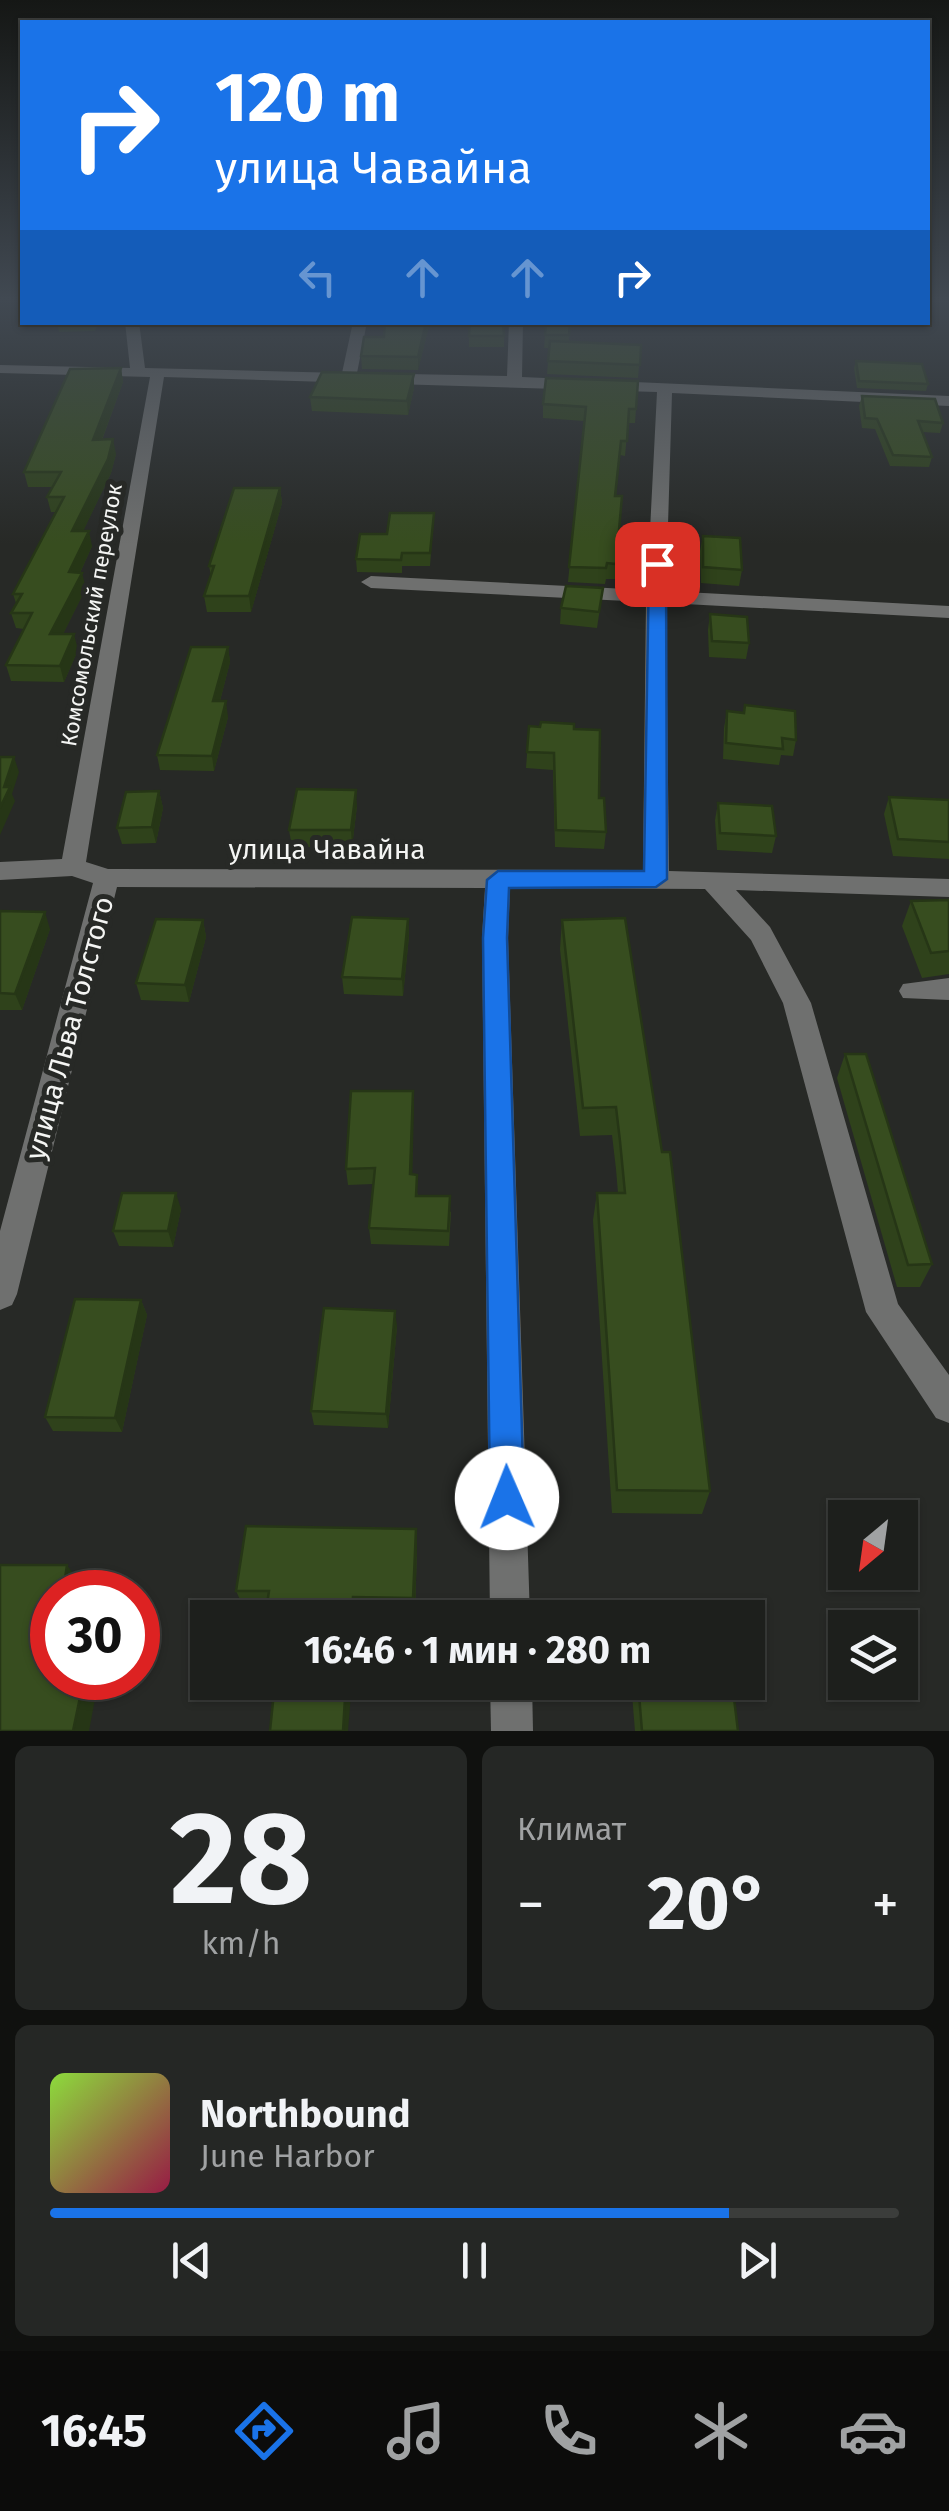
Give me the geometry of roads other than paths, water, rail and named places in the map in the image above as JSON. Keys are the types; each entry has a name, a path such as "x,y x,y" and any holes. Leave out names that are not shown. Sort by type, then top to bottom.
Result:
{"street":[{"name":"Комсомольский переулок","path":"72,867 146,382"},
{"path":"529,382 949,401"},
{"path":"656,879 656,598 665,389"},
{"path":"370,582 949,612"},
{"name":"улица Чавайна","path":"0,871 72,867 108,878 656,879 949,888"},
{"name":"улица Льва Толстого","path":"0,1294 108,878"},
{"path":"498,880 495,938 510,1600"},
{"path":"712,881 761,934 797,1003 883,1312 949,1405"},
{"path":"913,990 949,990"},
{"path":"511,1700 512,1731"}]}
